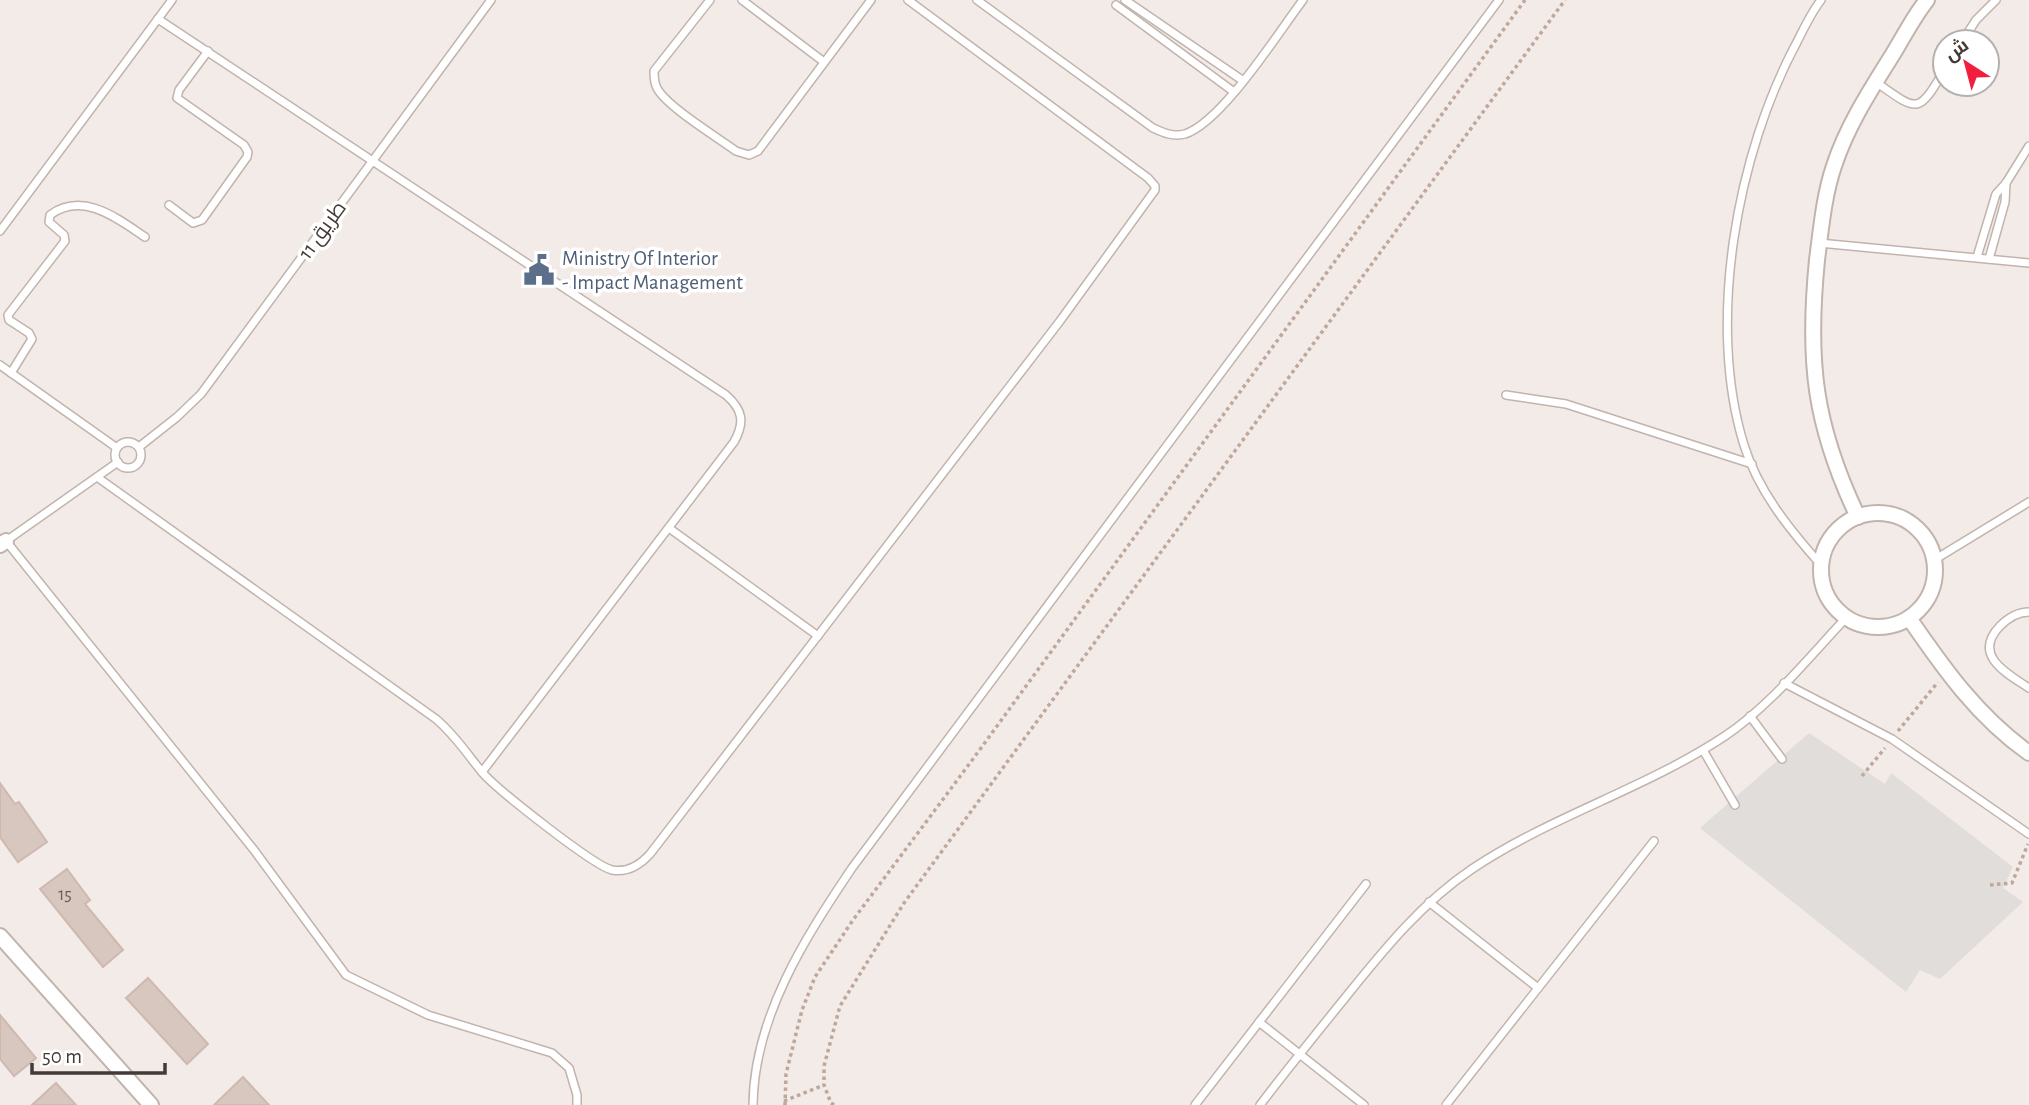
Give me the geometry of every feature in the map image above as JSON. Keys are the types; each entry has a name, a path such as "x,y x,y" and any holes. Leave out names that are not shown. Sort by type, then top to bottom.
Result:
{"street":[{"path":"1858,517 1833,461 1821,421 1815,384 1812,336 1819,243 1834,166 1851,127 1875,82 1927,0"},
{"path":"1877,513 1906,520 1921,533 1934,559 1932,589 1922,606 1898,624 1879,627 1859,624 1846,618 1829,600 1822,582 1821,565 1824,552 1834,535 1858,517 1877,513"},
{"path":"1909,618 1946,672 2004,735 2029,753"},
{"path":"0,936 151,1105"}],"lane":[{"path":"0,231 172,0"},
{"name":"طريق 11","path":"139,447 201,394 491,0"},
{"path":"710,0 654,71 654,80 666,99 736,151 749,155 758,151 871,0"},
{"path":"742,0 824,62"},
{"path":"97,477 436,719 504,793 602,866 625,871 639,865 650,855 1060,321 1156,190 1148,178 908,0"},
{"path":"977,0 1153,128 1168,135 1183,135 1211,117 1234,92 1303,0"},
{"path":"1125,0 1242,80"},
{"path":"753,1105 758,1058 767,1026 780,992 822,912 1499,0"},
{"path":"1821,0 1782,69 1751,154 1735,234 1727,303 1730,381 1744,446 1775,508 1821,565"},
{"path":"1971,28 1996,0"},
{"path":"1116,5 1234,92"},
{"path":"158,19 733,401 743,418 741,430 669,528 482,772"},
{"path":"169,205 193,223 202,220 247,157 248,152 244,145 177,98 179,90 208,51"},
{"path":"1875,82 1914,106 1920,104 1931,92"},
{"path":"1977,257 1996,194 2029,146"},
{"path":"1989,259 2005,202 2006,183"},
{"path":"11,373 32,339 29,333 9,320 8,315 65,241 62,233 49,222 50,215 69,206 94,207 145,237"},
{"path":"1819,243 2029,263"},
{"path":"0,365 117,448"},
{"path":"1506,395 1566,404 1752,464"},
{"path":"131,442 139,447 141,457 136,466 126,468 118,462 117,448 121,444 131,442"},
{"path":"118,462 3,543 254,850 346,975 428,1015 552,1053 569,1068 577,1095 577,1105"},
{"path":"1934,559 2029,502"},
{"path":"669,528 818,636"},
{"path":"2029,606 2025,612 2001,625 1990,641 1988,650 1996,663 2029,688"},
{"path":"1260,1105 1389,943 1429,902 1472,869 1703,750 1728,734 1784,683 1846,618"},
{"path":"1784,683 1892,739 2029,834"},
{"path":"1750,716 1782,759"},
{"path":"1703,750 1735,805"},
{"path":"1446,1105 1654,841"},
{"path":"1195,1105 1366,884"},
{"path":"1429,902 1538,988"},
{"path":"1259,1022 1364,1105"}],"path":[{"path":"824,1084 784,1103 786,1074 802,1010 815,977 853,920 1525,0"},
{"path":"834,1105 824,1084 824,1066 840,1006 904,903 1565,0"},
{"path":"1862,776 1946,672"},
{"path":"1990,885 2012,883 2029,842"}],"shaded area":[{"path":"1809,733 1885,784 1891,773 2013,867 2003,888 2023,902 1940,979 1920,970 1906,992 1700,828"}],"building":[{"path":"0,783 15,804 19,802 47,842 18,862 0,837"},
{"path":"67,869 90,900 85,904 123,950 103,967 40,889"},
{"path":"148,978 208,1044 187,1064 126,998"},
{"path":"0,1015 36,1058 14,1076 0,1059"},
{"path":"243,1077 269,1105 214,1105"},
{"path":"56,1083 76,1105 32,1105"}],"place":[{"name":"Ministry Of Interior - Impact Management","path":"539,270"}]}
